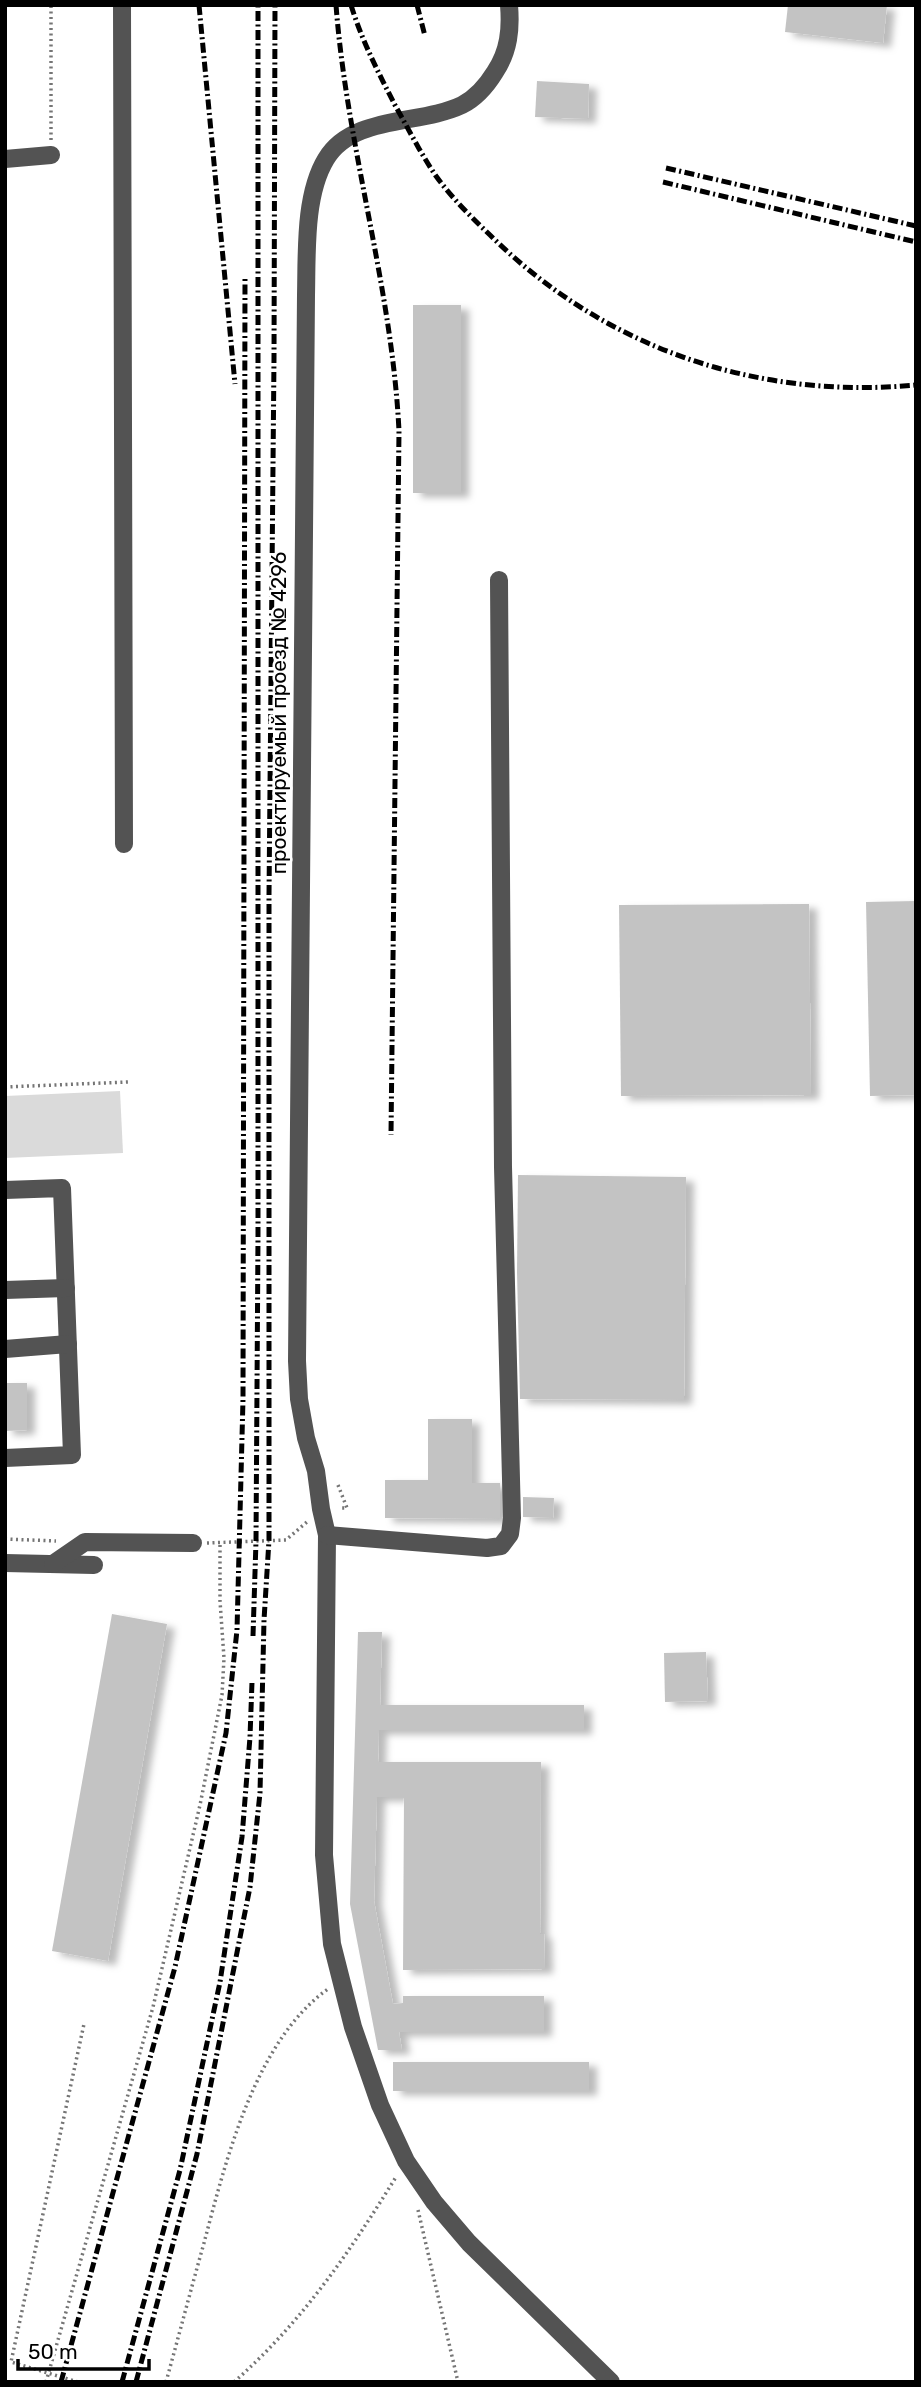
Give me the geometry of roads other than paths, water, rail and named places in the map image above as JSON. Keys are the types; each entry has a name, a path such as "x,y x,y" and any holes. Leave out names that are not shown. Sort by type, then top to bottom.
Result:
{"street":[{"path":"121,5 124,844"},
{"name":"проектируемый проезд № 4296","path":"509,5 511,27 503,59 486,86 462,105 353,133 335,146 325,159 312,199 306,295 297,1361 302,1412 327,1535 324,1855 332,1944 353,2027 380,2105 407,2161 434,2202 469,2243 611,2382"},
{"path":"5,159 51,155"},
{"path":"327,1535 487,1548 501,1545 510,1534 512,1506 503,1167 499,580"},
{"path":"5,1191 62,1188 72,1455 5,1458"},
{"path":"5,1290 66,1288"},
{"path":"5,1349 68,1344"},
{"path":"53,1564 85,1542 192,1543"},
{"path":"5,1563 94,1565"}],"railway":[{"path":"199,5 235,384"},
{"path":"253,1636 258,1236 258,5"},
{"path":"136,2382 197,2154 250,1887 260,1793 264,1620 269,1540 269,895 275,5"},
{"path":"336,5 350,112 388,324 399,431 391,1135"},
{"path":"351,5 390,95 420,151 442,184 490,235 534,275 582,308 633,336 686,358 741,374 798,384 856,387 916,385"},
{"path":"417,5 425,36"},
{"path":"666,168 916,226"},
{"path":"663,182 916,242"},
{"path":"61,2382 175,1967 226,1733 237,1630 243,1399 245,278"},
{"path":"122,2382 180,2170 220,1982 242,1837 252,1682"}]}
